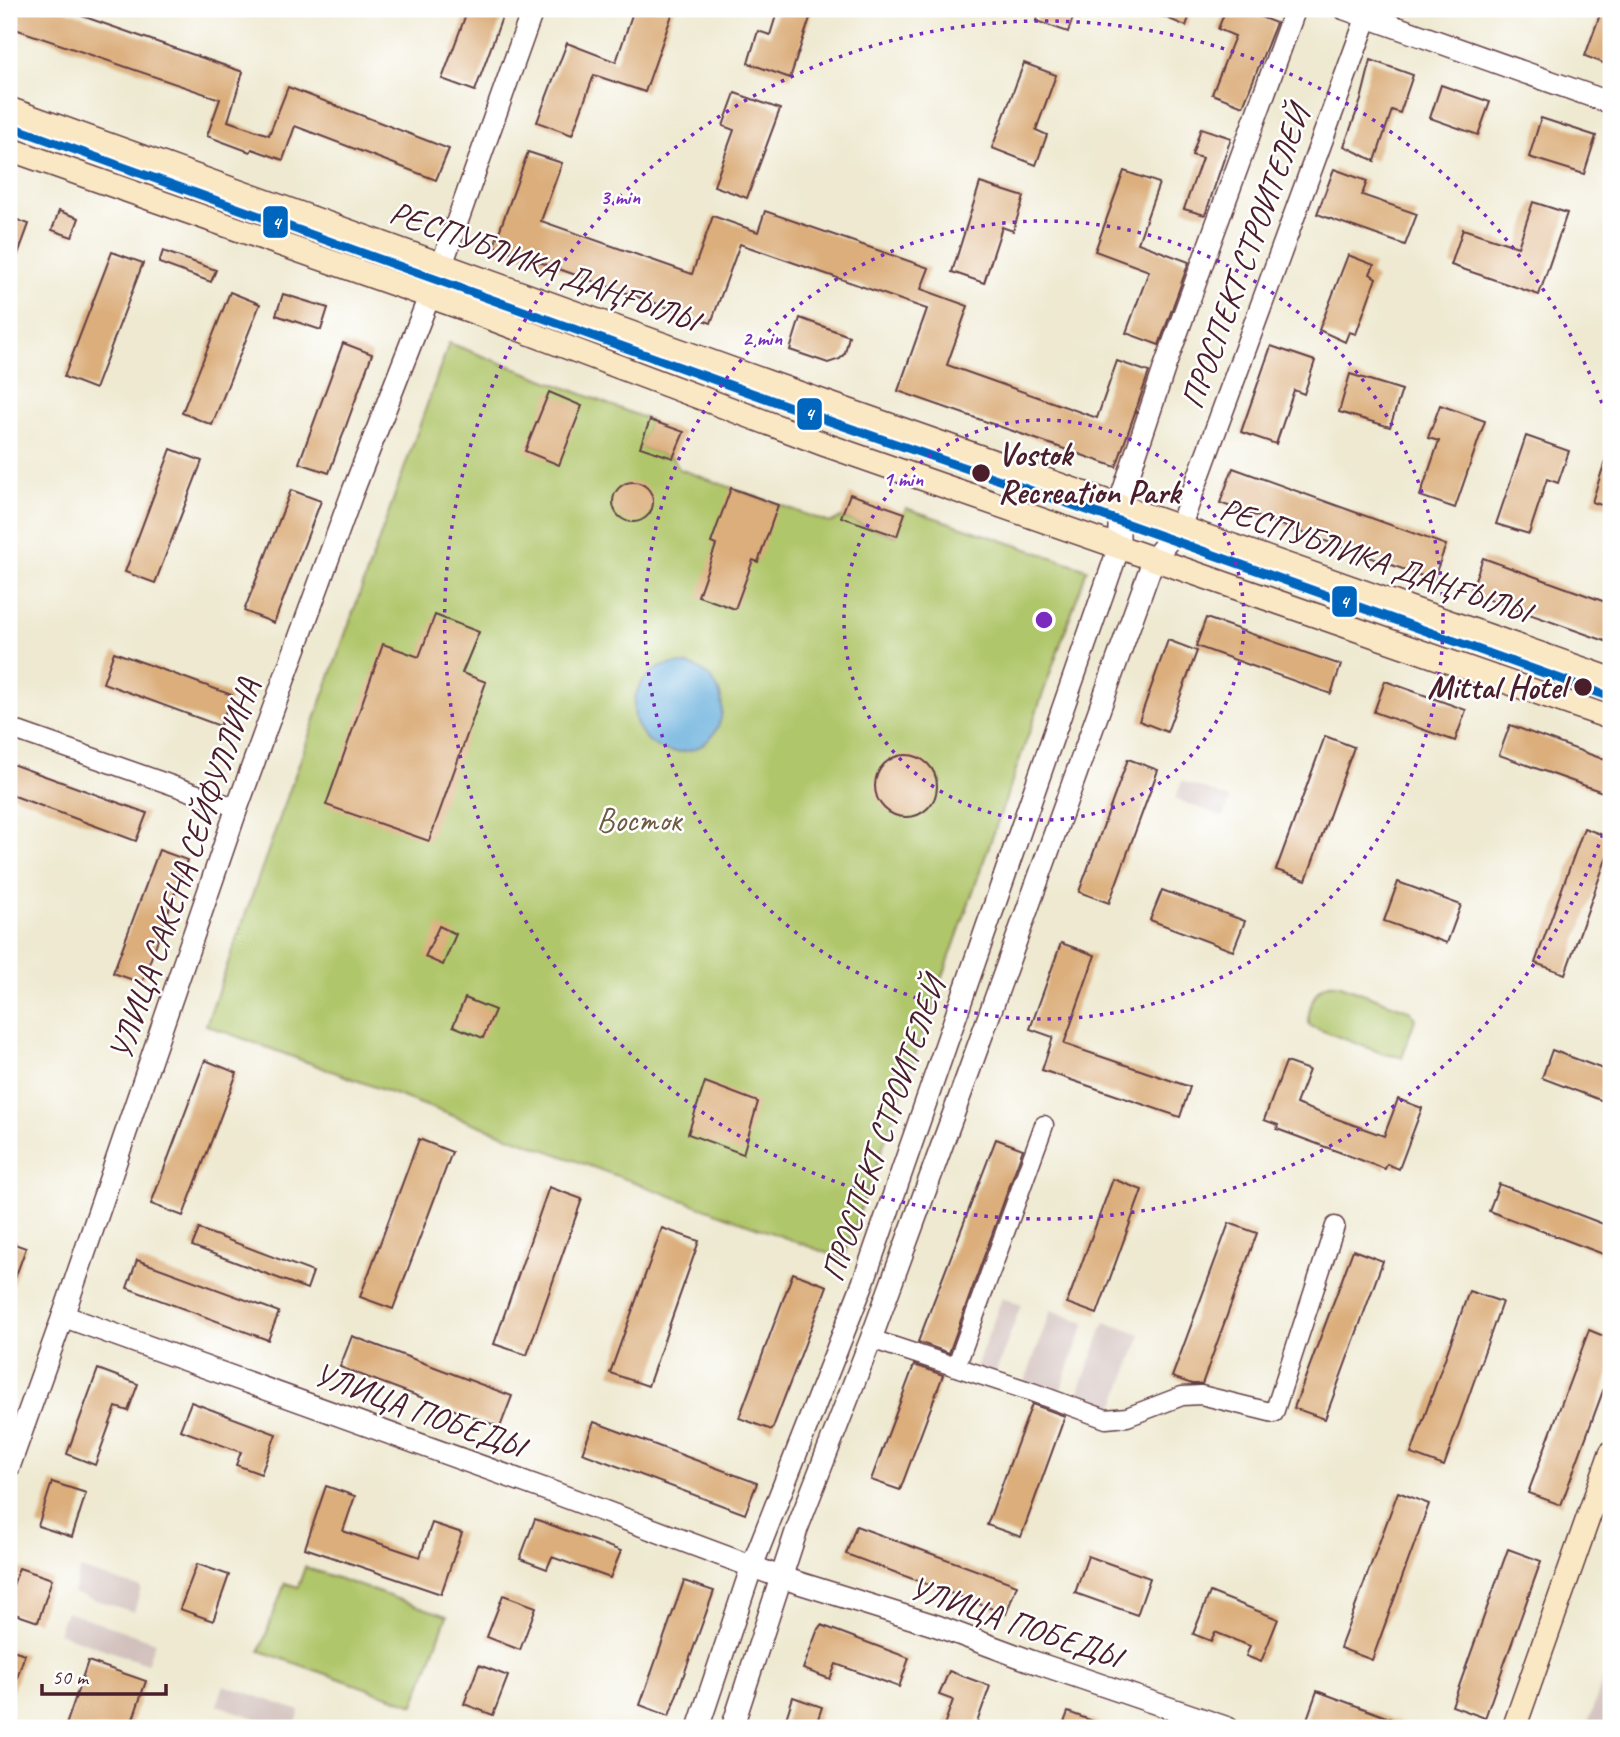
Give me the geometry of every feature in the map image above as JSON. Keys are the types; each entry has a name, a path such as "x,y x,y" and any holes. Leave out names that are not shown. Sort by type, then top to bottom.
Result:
{"main road":[{"name":"РЕСПУБЛИКА ДАҢҒЫЛЫ","path":"9,109 758,379 1611,678"},
{"name":"РЕСПУБЛИКА ДАҢҒЫЛЫ","path":"9,149 428,296 827,445 1611,718"},
{"path":"1514,1728 1611,1453"}],"street":[{"path":"442,264 533,9"},
{"name":"ПРОСПЕКТ СТРОИТЕЛЕЙ","path":"698,1728 752,1566 863,1283 1119,547 1119,504 1165,366 1295,9"},
{"path":"1345,9 1369,12 1611,103"},
{"name":"ПРОСПЕКТ СТРОИТЕЛЕЙ","path":"732,1728 780,1577 871,1339 1154,558 1180,527 1369,12"},
{"name":"УЛИЦА САКЕНА СЕЙФУЛЛИНА","path":"9,1467 237,808 353,491 442,264"},
{"path":"9,728 237,808"},
{"path":"960,1356 1044,1125"},
{"path":"871,1339 1106,1419 1127,1417 1182,1396 1201,1395 1274,1413 1335,1226"},
{"name":"УЛИЦА ПОБЕДЫ","path":"63,1316 780,1577 937,1626 1228,1728"}],"shaded area":[{"path":"1182,781 1230,799 1223,817 1175,799"},
{"path":"1002,1298 1021,1305 994,1377 975,1370"},
{"path":"1051,1310 1085,1323 1059,1394 1025,1381"},
{"path":"1105,1322 1141,1335 1110,1418 1074,1404"},
{"path":"80,1569 141,1588 134,1612 73,1593"},
{"path":"66,1611 155,1642 147,1664 58,1633"},
{"path":"1611,1657 1611,1728 1586,1728"},
{"path":"224,1685 300,1711 294,1728 284,1728 217,1705"}],"green space":[{"name":"Восток","path":"449,343 650,420 641,447 673,458 679,469 830,523 841,517 896,536 906,508 1087,569 843,1259 206,1025"},
{"path":"1328,984 1338,984 1411,1011 1415,1019 1402,1057 1384,1054 1310,1026 1310,1010 1317,992"},
{"path":"305,1567 447,1616 414,1705 260,1651 285,1583 298,1587"}],"water":[{"path":"678,664 695,668 709,677 718,691 722,708 718,725 709,739 695,748 678,752 661,748 647,739 638,725 634,708 638,691 647,677 661,668"}],"building":[{"path":"19,9 62,9 243,72 228,121 269,135 288,87 449,149 436,180 295,126 283,160 252,149 250,152 207,136 220,99 12,28"},
{"path":"468,9 505,9 475,91 442,79"},
{"path":"634,9 674,9 645,92 594,75 572,135 537,122 567,43 616,62"},
{"path":"778,9 813,9 790,78 748,63 758,31 770,35"},
{"path":"1040,9 1076,9 1068,32 1036,21"},
{"path":"1145,9 1192,9 1186,26"},
{"path":"1226,9 1240,9 1276,23 1243,106 1212,94 1235,36 1218,29"},
{"path":"1602,9 1611,9 1611,66 1585,56"},
{"path":"1371,60 1413,75 1400,113 1392,110 1375,161 1344,146 1361,100"},
{"path":"1024,63 1056,75 1036,130 1047,135 1036,165 992,148"},
{"path":"1441,85 1490,102 1478,135 1430,118"},
{"path":"735,93 780,109 747,198 714,186 734,130 723,126"},
{"path":"1541,118 1596,136 1584,174 1529,157"},
{"path":"1201,128 1231,138 1205,215 1184,209 1202,158 1192,155"},
{"path":"528,152 562,163 541,221 692,274 713,216 758,232 765,211 929,268 921,289 968,306 947,365 1097,418 1117,361 1149,372 1116,467 898,391 927,309 740,244 711,323 494,246"},
{"path":"1334,169 1367,181 1362,195 1417,214 1405,245 1317,214"},
{"path":"1124,171 1159,183 1138,243 1189,262 1159,345 1126,333 1149,271 1095,251"},
{"path":"980,183 1024,197 1013,231 1002,227 984,283 952,272"},
{"path":"1533,202 1567,213 1539,295 1451,265 1463,229 1518,247"},
{"path":"59,211 79,218 72,237 52,230"},
{"path":"9,217 29,224 10,276 9,276"},
{"path":"163,251 216,270 211,282 159,263"},
{"path":"112,252 143,263 95,389 64,377"},
{"path":"1348,255 1374,265 1370,274 1376,278 1356,334 1349,332 1345,342 1319,330"},
{"path":"230,292 260,304 212,425 182,413"},
{"path":"283,294 328,308 321,330 276,315"},
{"path":"800,318 849,336 845,353 840,359 828,363 790,350"},
{"path":"343,343 372,354 329,473 299,463"},
{"path":"1271,346 1315,361 1304,394 1294,390 1276,444 1241,432"},
{"path":"1350,374 1402,390 1390,427 1339,412"},
{"path":"549,392 582,406 559,465 525,451"},
{"path":"1440,405 1485,421 1455,508 1420,496 1439,441 1428,438"},
{"path":"650,420 684,432 673,458 640,447"},
{"path":"1526,436 1569,451 1558,483 1547,479 1529,534 1496,524"},
{"path":"171,449 202,461 155,583 125,572"},
{"path":"1608,452 1611,452 1611,508 1592,502"},
{"path":"1233,468 1446,545 1433,580 1220,503"},
{"path":"633,482 641,483 647,488 652,494 652,510 647,516 641,521 633,522 625,521 619,516 614,510 613,502 614,494 619,488 625,483"},
{"path":"731,488 778,505 758,562 753,560 735,609 698,596 716,545 711,543"},
{"path":"291,490 321,501 274,623 244,611"},
{"path":"850,494 905,513 897,536 841,517"},
{"path":"1483,558 1611,604 1611,643 1470,593"},
{"path":"435,615 479,632 462,673 486,682 429,841 326,805 383,644 419,657"},
{"path":"1206,618 1341,665 1331,694 1196,646"},
{"path":"1168,640 1197,651 1167,732 1139,721"},
{"path":"114,652 232,695 220,726 103,683"},
{"path":"1385,681 1466,710 1455,741 1374,712"},
{"path":"1510,725 1611,762 1611,795 1499,755"},
{"path":"1325,736 1354,747 1306,880 1276,870"},
{"path":"906,755 928,764 937,786 928,808 906,817 884,808 875,786 884,764"},
{"path":"1128,759 1158,770 1109,903 1079,892"},
{"path":"9,763 147,813 136,841 9,794"},
{"path":"1584,828 1611,838 1611,845 1565,974 1535,963"},
{"path":"159,850 187,860 142,983 113,973"},
{"path":"1398,882 1461,905 1447,943 1384,921"},
{"path":"1162,890 1245,921 1233,951 1150,920"},
{"path":"439,926 456,934 443,965 425,957"},
{"path":"1061,943 1095,955 1064,1044 1190,1087 1180,1117 1042,1070 1053,1037 1030,1029"},
{"path":"465,998 495,1010 483,1038 453,1026"},
{"path":"1552,1050 1611,1072 1611,1104 1542,1078"},
{"path":"205,1060 237,1073 183,1216 151,1204"},
{"path":"1286,1062 1309,1070 1296,1104 1384,1136 1398,1099 1422,1108 1399,1169 1387,1164 1385,1169 1277,1129 1278,1125 1264,1120"},
{"path":"705,1082 758,1102 743,1154 688,1134"},
{"path":"419,1139 452,1152 393,1309 360,1297"},
{"path":"996,1139 1023,1149 949,1353 918,1342"},
{"path":"1113,1179 1142,1190 1097,1314 1067,1303"},
{"path":"1499,1184 1611,1227 1611,1257 1489,1211"},
{"path":"549,1187 582,1199 527,1355 494,1344"},
{"path":"1229,1223 1257,1233 1202,1384 1192,1384 1172,1377"},
{"path":"662,1228 699,1241 648,1386 610,1373"},
{"path":"199,1229 313,1272 307,1289 192,1246"},
{"path":"9,1242 26,1248 10,1292 9,1292"},
{"path":"1353,1250 1383,1261 1325,1419 1294,1408"},
{"path":"137,1260 279,1312 268,1340 127,1288"},
{"path":"793,1273 827,1286 772,1430 739,1418"},
{"path":"1469,1291 1502,1302 1444,1466 1411,1454"},
{"path":"1589,1330 1611,1339 1611,1369 1561,1505 1528,1493"},
{"path":"352,1336 512,1396 500,1427 340,1367"},
{"path":"914,1365 943,1375 900,1490 871,1480"},
{"path":"98,1369 138,1384 128,1411 116,1407 95,1465 67,1454"},
{"path":"191,1402 276,1434 261,1474 236,1465 241,1452 180,1430"},
{"path":"1032,1404 1065,1416 1021,1537 987,1525"},
{"path":"594,1422 757,1483 745,1514 582,1453"},
{"path":"52,1482 86,1493 72,1537 38,1526"},
{"path":"326,1486 355,1496 343,1531 420,1557 432,1523 462,1533 441,1594 305,1548"},
{"path":"1398,1492 1429,1504 1372,1660 1340,1648"},
{"path":"535,1519 621,1551 610,1578 552,1557 547,1569 520,1559"},
{"path":"856,1526 1017,1585 1006,1614 846,1554"},
{"path":"1508,1549 1541,1561 1485,1718 1452,1706"},
{"path":"1088,1556 1150,1578 1137,1615 1075,1593"},
{"path":"197,1564 229,1575 213,1621 180,1609"},
{"path":"19,1568 52,1579 38,1622 9,1612 9,1597"},
{"path":"684,1581 714,1591 669,1716 640,1705"},
{"path":"1210,1592 1278,1619 1261,1662 1246,1656 1250,1646 1215,1632 1211,1641 1193,1634"},
{"path":"503,1595 536,1607 520,1650 487,1637"},
{"path":"821,1625 909,1658 899,1687 836,1664 830,1679 803,1669"},
{"path":"9,1649 25,1654 11,1696 9,1696"},
{"path":"88,1661 146,1681 130,1728 65,1728"},
{"path":"479,1665 508,1676 493,1715 464,1704"},
{"path":"949,1671 990,1686 975,1728 943,1728 953,1700 939,1695"},
{"path":"1317,1691 1413,1728 1323,1728 1306,1722"},
{"path":"793,1697 822,1707 815,1728 783,1728"},
{"path":"1068,1712 1109,1727 1062,1728"}],"transit line":[{"name":"4","path":"9,126 835,423 1119,521 1611,697"}],"place":[{"name":"Vostok Recreation Park","path":"981,473"},
{"name":"Mittal Hotel","path":"1583,687"}]}
